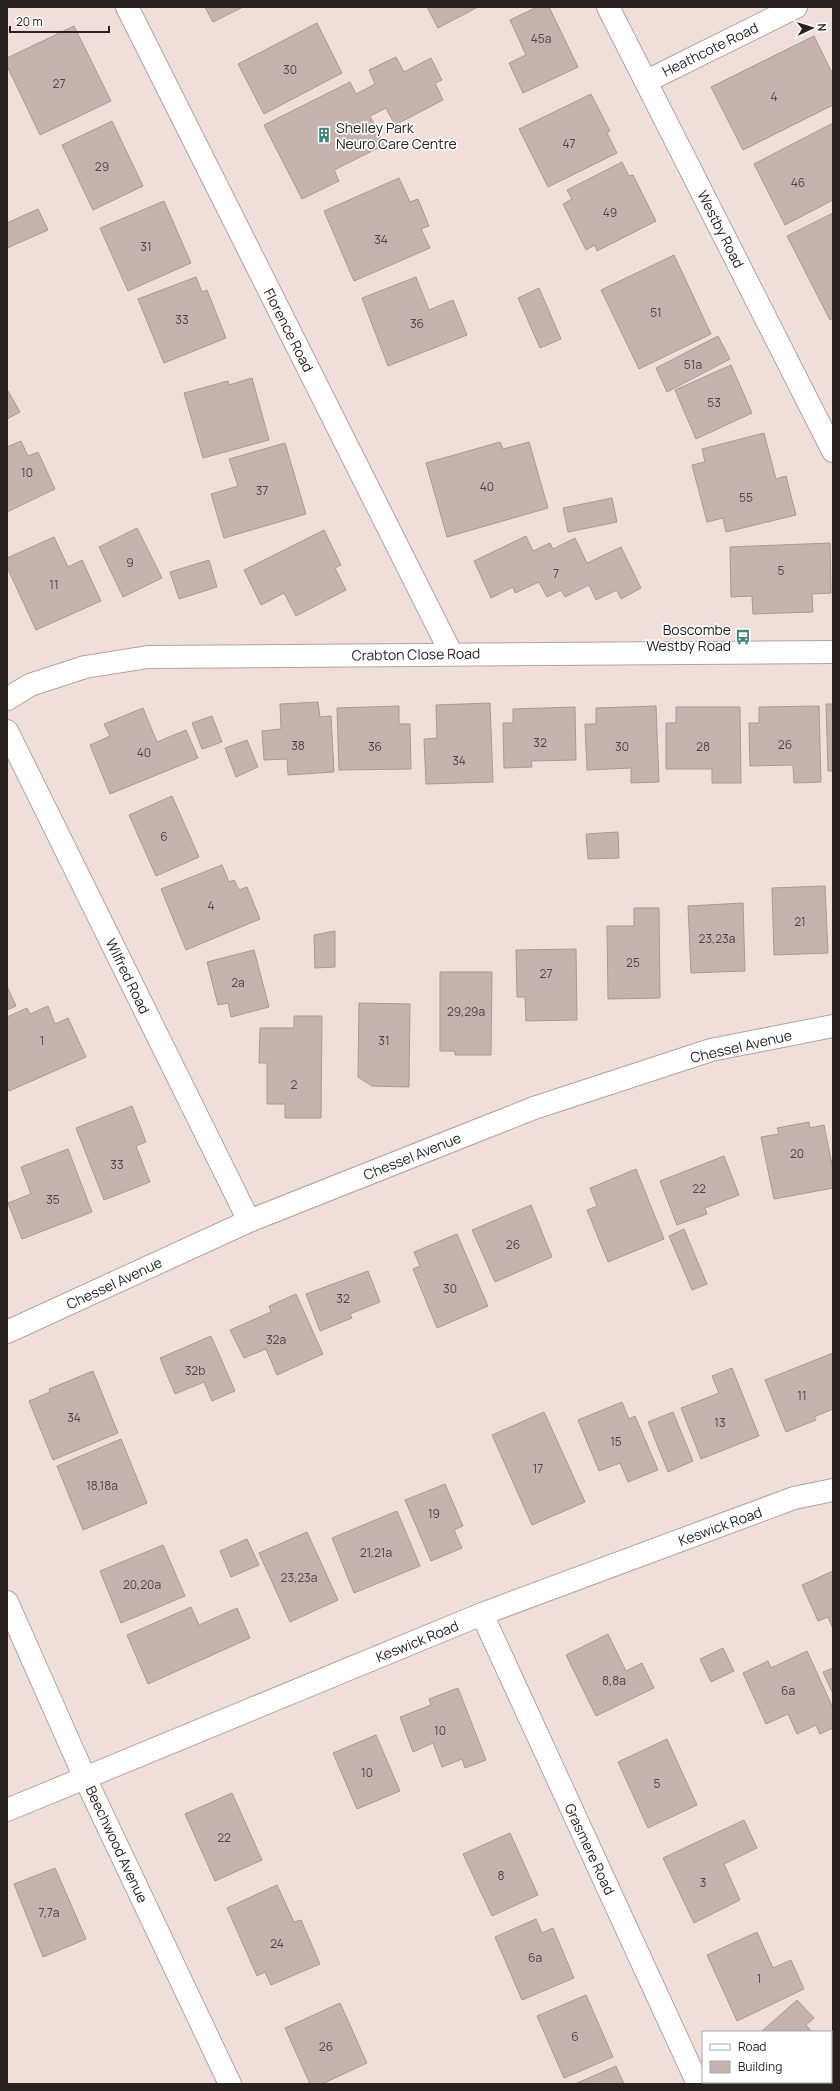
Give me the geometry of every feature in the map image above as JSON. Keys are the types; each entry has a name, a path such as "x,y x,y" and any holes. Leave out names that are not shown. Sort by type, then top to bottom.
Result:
{"street":[{"name":"Florence Road","path":"126,7 452,653"},
{"name":"Westby Road","path":"608,7 833,451"},
{"name":"Heathcote Road","path":"646,81 796,7"},
{"name":"Crabton Close Road","path":"7,699 30,685 85,667 148,657 452,653 833,652"},
{"name":"Wilfred Road","path":"7,731 250,1221"},
{"name":"Chessel Avenue","path":"7,1332 250,1221 534,1108 711,1050 833,1026"},
{"name":"Keswick Road","path":"7,1810 482,1614 794,1498 833,1490"},
{"name":"Beechwood Avenue","path":"7,1602 86,1778 230,2084"},
{"name":"Grasmere Road","path":"482,1614 698,2084"}],"building":[{"path":"205,7 243,7 213,22"},
{"path":"427,7 478,7 438,28"},
{"path":"537,7 549,7 578,67 523,93 509,63 526,55 510,20"},
{"path":"317,23 342,73 264,114 238,64"},
{"path":"74,26 111,101 40,135 7,66 7,58"},
{"path":"814,36 833,75 833,105 743,150 711,87"},
{"name":"Shelley Park Neuro Care Centre","path":"396,57 404,72 431,58 442,80 435,83 443,100 395,125 386,108 370,116 384,145 334,170 339,181 302,199 264,125 350,82 356,94 375,84 369,70"},
{"path":"591,94 610,131 607,133 617,153 548,187 519,129"},
{"path":"112,121 143,186 93,210 62,145"},
{"path":"833,123 833,200 785,225 754,164"},
{"path":"622,162 629,176 633,175 656,221 597,251 595,245 586,250 563,204 572,199 567,190"},
{"path":"399,178 410,202 418,199 429,226 421,229 430,248 354,281 324,211"},
{"path":"164,201 191,263 128,291 100,228"},
{"path":"38,209 48,230 7,248 7,223"},
{"path":"833,213 833,318 830,320 787,236"},
{"path":"674,255 711,334 639,369 601,290"},
{"path":"196,277 202,292 207,290 226,338 164,363 138,299"},
{"path":"416,277 429,310 453,300 467,335 388,366 362,298"},
{"path":"539,288 561,339 540,348 518,298"},
{"path":"718,336 730,359 667,392 656,368"},
{"path":"731,365 752,413 696,439 675,390"},
{"path":"252,378 269,440 203,458 184,393 228,381 229,385"},
{"path":"8,391 20,412 7,419 7,392"},
{"path":"764,433 776,479 786,476 796,515 726,532 723,518 707,522 692,465 705,462 702,449"},
{"path":"21,441 28,456 38,452 55,489 7,512 7,447"},
{"path":"500,442 503,449 529,442 548,508 447,537 426,463"},
{"path":"285,443 306,514 224,538 211,494 238,486 229,459"},
{"path":"612,498 617,522 568,532 563,508"},
{"path":"137,528 162,578 123,597 99,547"},
{"path":"324,530 341,565 335,568 346,590 296,616 284,593 261,605 244,570"},
{"path":"526,536 533,551 550,543 553,549 575,538 587,563 621,547 641,588 621,599 617,590 596,600 589,585 565,597 561,590 547,597 539,582 515,593 513,587 491,598 474,561"},
{"path":"54,537 68,567 82,560 101,601 36,630 7,567 7,558"},
{"path":"830,543 831,593 812,594 813,612 753,614 752,596 731,597 730,547"},
{"path":"209,560 217,587 179,599 170,572"},
{"path":"318,702 320,717 331,716 334,772 288,775 287,759 264,760 262,731 281,729 280,704"},
{"path":"490,703 493,782 426,784 424,739 437,738 436,705"},
{"path":"826,704 833,704 833,771 828,771"},
{"path":"399,706 399,724 410,724 411,769 339,770 337,708"},
{"path":"656,706 659,782 631,783 631,768 587,770 585,724 596,724 596,708"},
{"path":"819,706 821,782 794,783 793,765 750,766 749,723 759,723 759,707"},
{"path":"575,707 576,760 531,761 532,767 504,768 503,723 513,723 513,709"},
{"path":"676,707 740,707 741,783 712,783 712,769 666,769 666,723 676,723"},
{"path":"143,708 157,742 186,730 198,758 110,794 90,745 110,736 104,724"},
{"path":"212,716 222,742 202,749 192,723"},
{"path":"247,740 258,767 236,777 225,748"},
{"path":"172,796 199,857 156,876 129,815"},
{"path":"618,832 619,858 588,859 586,834"},
{"path":"222,865 229,882 234,880 239,890 247,887 260,919 186,950 161,889"},
{"path":"825,886 828,953 774,955 772,888"},
{"path":"743,903 745,971 691,973 688,906"},
{"path":"634,908 659,908 660,998 608,999 607,926 634,926"},
{"path":"335,931 335,967 315,968 314,935"},
{"path":"576,949 577,1020 526,1021 525,997 517,997 516,950"},
{"path":"254,950 269,1007 231,1017 228,1003 218,1005 207,962"},
{"path":"440,972 492,972 491,1055 455,1055 455,1051 440,1051"},
{"path":"7,986 16,1006 7,1010"},
{"path":"359,1003 410,1004 409,1087 372,1086 358,1077"},
{"path":"48,1006 55,1024 68,1018 86,1057 9,1091 7,1086 7,1017 27,1008 30,1014"},
{"path":"294,1016 322,1016 321,1118 285,1118 285,1104 267,1104 267,1063 259,1063 260,1028 294,1028"},
{"path":"132,1106 146,1142 136,1146 150,1182 104,1200 76,1128"},
{"path":"809,1122 810,1128 824,1125 833,1170 833,1188 774,1199 761,1137 779,1134 777,1128"},
{"path":"68,1149 92,1212 22,1239 8,1203 31,1194 21,1167"},
{"path":"724,1156 739,1195 705,1208 707,1214 677,1225 660,1181"},
{"path":"636,1169 664,1239 608,1262 587,1210 597,1206 590,1188"},
{"path":"531,1205 552,1257 495,1282 472,1230"},
{"path":"684,1229 707,1284 692,1290 669,1236"},
{"path":"457,1234 488,1306 437,1328 413,1269 420,1266 414,1252"},
{"path":"368,1271 380,1302 350,1314 352,1318 320,1331 306,1294"},
{"path":"296,1294 323,1354 277,1375 266,1349 244,1358 230,1330 271,1312 269,1306"},
{"path":"211,1336 235,1391 212,1401 204,1382 175,1394 160,1358"},
{"path":"833,1353 833,1409 814,1417 816,1420 786,1432 765,1380"},
{"path":"732,1368 759,1436 701,1459 681,1408 719,1393 712,1376"},
{"path":"93,1371 118,1433 53,1460 29,1401 50,1392 49,1389"},
{"path":"622,1402 629,1419 635,1416 658,1470 628,1482 620,1463 599,1471 578,1420"},
{"path":"544,1412 585,1502 532,1525 492,1435"},
{"path":"673,1412 693,1461 668,1472 648,1422"},
{"path":"121,1439 147,1503 83,1530 57,1466"},
{"path":"445,1484 463,1526 454,1530 462,1548 431,1561 405,1500"},
{"path":"397,1511 420,1566 354,1593 332,1538"},
{"path":"307,1532 338,1600 290,1622 259,1553"},
{"path":"247,1539 259,1565 231,1577 220,1551"},
{"path":"163,1545 185,1596 121,1623 100,1571"},
{"path":"833,1571 833,1629 828,1617 818,1621 802,1585"},
{"path":"191,1607 199,1625 237,1608 250,1638 148,1684 127,1635"},
{"path":"608,1634 626,1671 642,1663 654,1688 596,1716 566,1655"},
{"path":"723,1648 734,1671 711,1682 700,1659"},
{"path":"807,1651 833,1708 833,1728 820,1734 816,1725 797,1734 788,1714 766,1724 743,1673 768,1661 771,1668"},
{"path":"833,1668 833,1694 823,1672"},
{"path":"458,1688 486,1760 465,1768 462,1759 442,1767 433,1743 413,1752 400,1717 431,1705 429,1699"},
{"path":"376,1735 400,1791 357,1809 333,1753"},
{"path":"667,1739 697,1805 648,1828 618,1762"},
{"path":"232,1793 262,1860 215,1881 185,1814"},
{"path":"744,1820 757,1848 724,1864 740,1900 694,1923 663,1858"},
{"path":"510,1833 538,1895 492,1916 463,1854"},
{"path":"55,1868 86,1939 43,1957 14,1884"},
{"path":"277,1885 294,1922 301,1920 320,1964 271,1985 265,1972 257,1976 227,1908"},
{"path":"536,1919 542,1933 553,1928 574,1978 522,2000 495,1937"},
{"path":"757,1932 773,1968 791,1960 804,1989 737,2021 707,1955"},
{"path":"586,1995 613,2057 564,2078 537,2016"},
{"path":"797,2000 814,2018 806,2025 811,2031 762,2031"},
{"path":"340,2003 367,2063 322,2084 310,2084 285,2028"},
{"path":"616,2066 624,2084 575,2084"}],"place":[{"name":"Shelley Park Neuro Care Centre","path":"324,135"},
{"name":"Boscombe Westby Road","path":"743,637"}]}
